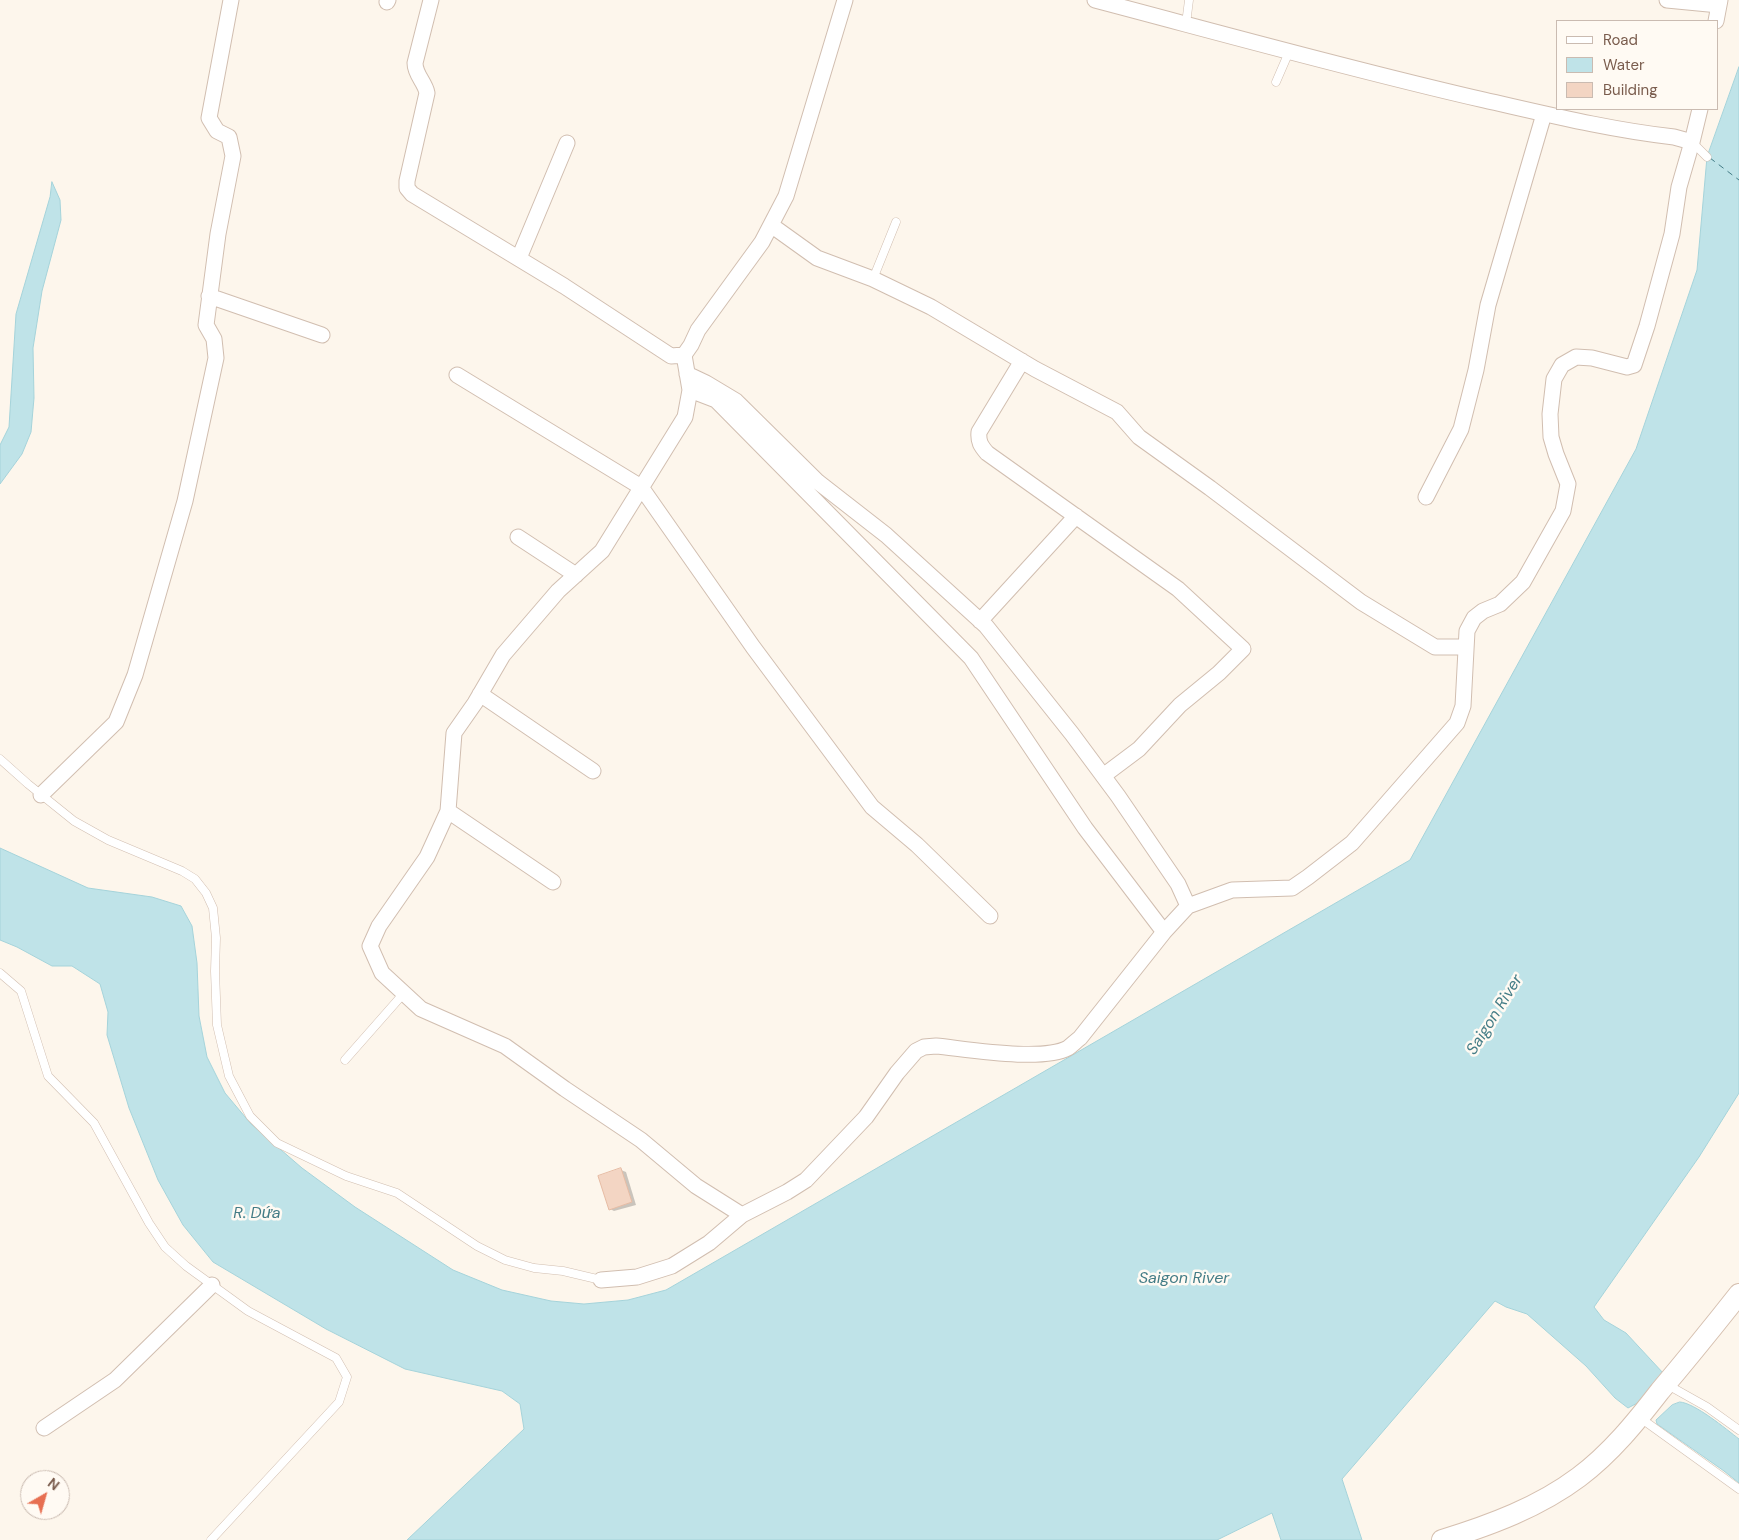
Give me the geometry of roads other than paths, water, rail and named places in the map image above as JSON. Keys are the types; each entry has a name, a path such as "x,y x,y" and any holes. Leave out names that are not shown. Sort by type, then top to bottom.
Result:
{"street":[{"path":"41,794 116,722 135,675 185,501 216,358 214,339 206,324 218,234 233,156 229,138 217,131 209,118 231,0"},
{"path":"431,0 415,64 427,93 407,180 407,188 412,194 518,258 671,356 684,355"},
{"path":"742,1214 696,1186 641,1140 565,1090 505,1046 421,1009 382,973 370,946 379,926 428,858 448,811 454,733 504,655 558,591 602,550 685,417 690,390 684,355 698,330 762,242 786,196 845,0"},
{"path":"1095,0 1428,87 1544,114 1674,137 1692,142"},
{"path":"1667,0 1719,2 1716,20"},
{"path":"601,1280 637,1277 672,1266 709,1243 742,1214 787,1192 806,1180 866,1117 897,1073 916,1051 924,1047 936,1046 1028,1055 1050,1053 1068,1048 1080,1038 1164,932 1188,906 1232,890 1292,888 1352,843 1457,723 1463,706 1467,631 1474,618 1483,611 1500,604 1523,582 1564,511 1568,484 1551,437 1550,414 1554,379 1559,370 1568,361 1576,357 1592,358 1627,367 1632,366 1636,362 1672,234 1679,187 1700,110"},
{"path":"1426,498 1461,429 1476,370 1488,305 1544,114"},
{"path":"518,258 567,144"},
{"path":"771,225 817,258 873,280 932,307 1022,361 1117,412 1139,437 1361,602 1434,646 1466,647"},
{"path":"209,296 322,335"},
{"path":"1022,361 979,432 980,445 987,453 1178,589 1243,649 1219,673 1180,705 1139,749 1103,776"},
{"path":"687,374 706,383 736,402 818,482 886,535 980,621 1072,734 1103,776 1178,884 1188,906"},
{"path":"457,375 641,487 753,647 872,807 917,845 990,916"},
{"path":"690,390 716,400 971,658 1084,828 1164,932"},
{"path":"980,621 1076,516"},
{"path":"518,537 576,575"},
{"path":"480,694 593,772"},
{"path":"448,811 553,882"},
{"path":"44,1428 114,1380 212,1285"},
{"path":"1442,1540 1513,1516 1556,1493 1580,1476 1609,1451 1639,1417 1739,1294"}],"lane":[{"path":"1186,24 1190,0"},
{"path":"1276,82 1289,52"},
{"path":"1692,142 1707,157"},
{"path":"873,280 896,222"},
{"path":"0,758 74,821 108,840 182,871 195,879 206,893 213,908 216,938 217,1025 229,1076 250,1116 277,1142 346,1176 397,1194 477,1246 504,1260 534,1268 563,1270 601,1280"},
{"path":"0,973 21,991 48,1076 94,1123 149,1223 165,1247 186,1266 248,1311 336,1358 347,1378 339,1402 211,1540"},
{"path":"345,1060 404,993"},
{"path":"1666,1384 1707,1407 1739,1430"},
{"path":"1639,1417 1739,1489"}],"water":[{"name":"Saigon River","path":"1739,67 1739,1093 1699,1157 1594,1307 1604,1320 1626,1333 1664,1374 1643,1400 1628,1408 1615,1398 1586,1366 1527,1314 1495,1301 1342,1479 1362,1540 1281,1540 1272,1513 1217,1540 407,1540 524,1429 520,1404 502,1391 405,1369 326,1329 213,1262 183,1225 158,1180 129,1108 107,1035 108,1012 100,984 72,966 52,966 0,940 0,848 88,888 152,897 181,906 192,926 197,963 199,1016 207,1057 225,1093 251,1124 302,1168 355,1207 453,1270 502,1290 551,1301 584,1304 628,1300 666,1290 1410,860 1636,449 1697,270 1707,157"},
{"path":"52,182 60,200 61,220 42,291 33,348 34,398 31,432 22,454 0,484 0,445 9,427 16,314 50,197"},
{"path":"1680,1402 1686,1403 1702,1412 1739,1439 1739,1483 1657,1424 1656,1420 1672,1405"}],"water label":[{"name":"R. Dứa","path":"257,1214"}]}
